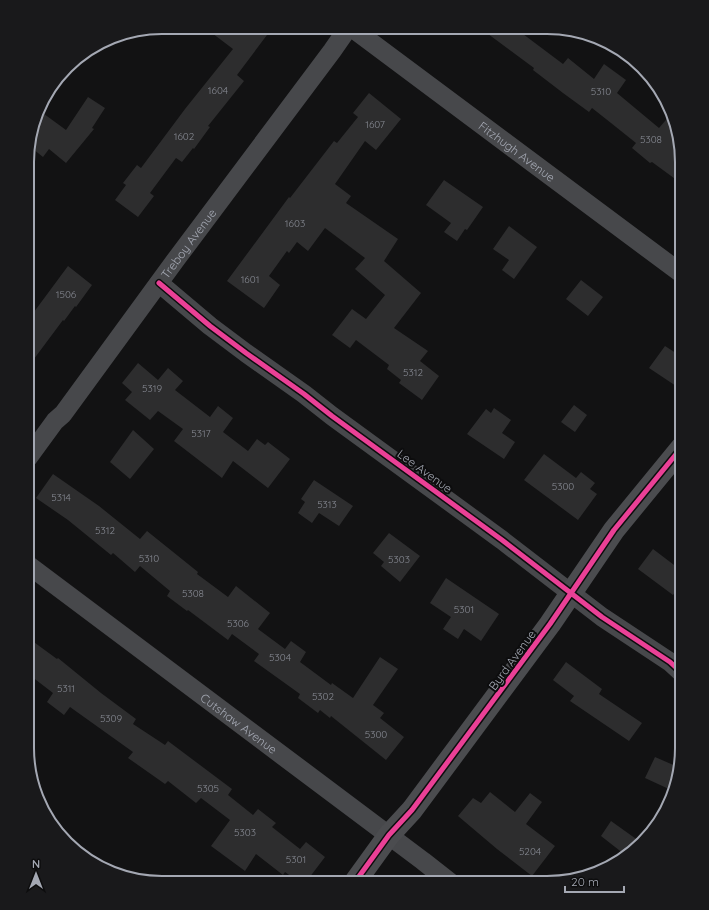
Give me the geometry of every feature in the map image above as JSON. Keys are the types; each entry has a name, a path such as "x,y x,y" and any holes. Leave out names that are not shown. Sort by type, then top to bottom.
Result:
{"street":[{"name":"Treboy Avenue","path":"34,450 55,421 63,414 344,34"},
{"name":"Fitzhugh Avenue","path":"360,34 675,269"},
{"name":"Lee Avenue","path":"159,283 210,326 502,540 602,617 675,667"},
{"name":"Byrd Avenue","path":"359,876 389,836 412,810 550,624 614,530 675,456"},
{"name":"Cutshaw Avenue","path":"34,569 442,876"}],"building":[{"path":"213,34 268,34 237,75 244,81 208,126 210,127 194,149 193,148 182,162 176,158 150,193 154,196 138,217 115,200 126,185 123,183 137,165 141,168 185,109 233,49"},
{"path":"488,34 523,34 563,64 568,58 594,79 604,64 626,80 617,93 659,128 667,119 674,145 675,179 652,162 650,163 632,148 636,143 592,108 589,112 533,70 534,68"},
{"path":"369,93 401,119 376,150 365,141 335,184 351,196 346,203 398,239 384,261 421,293 394,328 428,351 420,361 439,376 422,400 399,383 401,380 387,369 389,365 356,340 350,348 332,335 352,309 366,319 385,295 355,269 365,258 325,228 308,251 297,242 289,253 287,251 269,276 280,285 264,308 227,281 289,197 290,198 334,141 337,143 358,117 353,113"},
{"path":"88,97 105,108 92,128 94,129 66,163 49,149 43,157 35,150 38,129 44,114 66,130"},
{"path":"444,180 483,207 467,230 465,229 457,241 444,232 451,223 426,205"},
{"path":"509,226 537,247 514,279 502,270 509,260 493,249"},
{"path":"68,266 92,285 76,307 75,306 64,321 63,320 34,359 34,312"},
{"path":"581,280 603,297 588,316 566,299"},
{"path":"665,346 675,352 675,385 649,368"},
{"path":"138,363 158,380 168,368 183,381 175,390 210,417 218,406 233,418 223,432 248,451 257,439 265,445 268,442 290,459 268,488 233,461 222,478 174,441 183,429 158,411 150,420 125,400 132,392 122,383"},
{"path":"574,405 587,415 575,432 561,422"},
{"path":"494,408 511,420 502,433 515,442 504,459 467,434 486,409 491,413"},
{"path":"133,430 154,449 130,479 110,462"},
{"path":"544,454 576,478 581,472 595,483 590,489 597,494 578,520 524,480"},
{"path":"53,474 99,506 140,539 147,531 198,572 197,574 228,597 236,586 270,613 258,629 285,649 291,641 306,652 300,662 331,685 332,683 353,698 380,657 398,669 373,705 384,713 380,718 404,737 386,760 331,716 330,718 320,710 318,713 298,698 300,694 254,661 259,654 232,634 228,640 167,596 170,591 140,566 135,572 113,553 111,555 68,520 36,498"},
{"path":"314,480 353,506 339,526 319,513 312,523 298,513 305,502 301,499"},
{"path":"389,533 420,556 400,582 381,566 384,562 373,553"},
{"path":"653,549 675,566 675,592 673,595 638,569"},
{"path":"446,578 499,614 481,641 464,629 458,639 443,629 451,617 430,603"},
{"path":"34,642 57,659 58,658 136,719 133,724 165,745 168,741 232,789 228,795 253,815 258,809 276,823 272,827 300,849 306,842 325,857 311,876 291,876 285,872 283,875 256,854 245,871 211,846 230,820 201,798 196,803 168,781 165,784 128,758 133,752 70,707 64,715 47,702 53,693 34,678"},
{"path":"566,662 602,689 599,694 642,723 629,741 570,701 574,696 553,680"},
{"path":"655,757 674,765 668,789 645,778"},
{"path":"490,792 515,812 530,793 542,802 526,824 555,846 532,876 458,816 473,798 481,803"},
{"path":"611,821 636,839 622,852 601,836"}],"cycle path":[{"path":"159,283 210,326 246,353 502,540 602,617 675,667"},
{"path":"359,876 389,835 412,810 550,624 614,530 675,456"}]}
